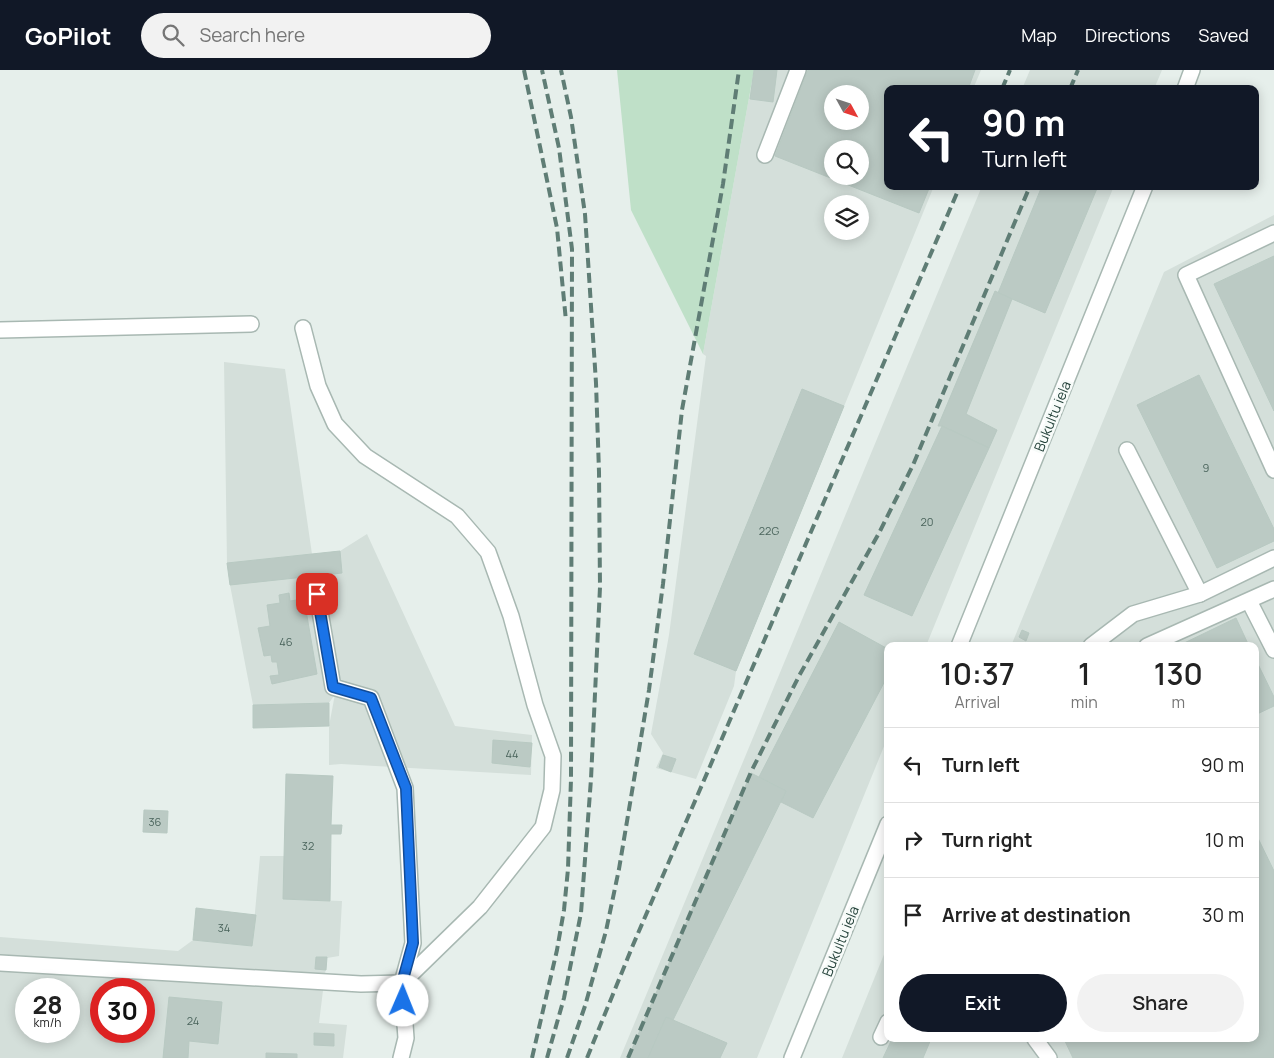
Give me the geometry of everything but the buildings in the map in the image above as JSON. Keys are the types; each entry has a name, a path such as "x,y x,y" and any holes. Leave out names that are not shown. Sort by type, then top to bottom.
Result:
{"street":[{"path":"765,155 798,70"},
{"path":"1186,85 1192,70"},
{"name":"Bukultu iela","path":"961,642 1143,190"},
{"path":"1274,233 1186,275 1274,470"},
{"path":"0,330 251,324"},
{"path":"0,963 360,984 402,983 480,907 543,826 552,790 553,756 535,704 511,616 488,552 457,516 365,456 335,424 318,386 303,328"},
{"path":"1127,450 1200,594"},
{"path":"1096,642 1133,614 1200,594 1274,558"},
{"path":"1156,642 1274,589"},
{"path":"317,594 333,687 371,698 406,788 413,943 402,983 406,1038 401,1058"},
{"path":"1249,601 1274,650"},
{"name":"Bukultu iela","path":"792,1058 884,834"},
{"path":"881,1036 884,1030"},
{"path":"1037,1042 1045,1057"}],"shaded area":[{"path":"754,70 981,70 975,85 884,85 884,190 932,190 736,671 734,686 696,779 656,768 663,753 651,734 669,635 706,356 703,354"},
{"path":"1030,70 1162,70 1156,85 1024,85"},
{"path":"980,190 1112,190 928,642 884,642 884,746 757,1058 620,1058"},
{"path":"1274,215 1274,1058 842,1058 884,954 884,1042 1259,1042 1259,642 1013,642 1164,272"},
{"path":"224,362 285,369 312,554 340,551 367,534 455,726 532,735 531,775 341,764 329,765 329,726 335,694 329,703 253,705 227,563"},
{"path":"260,856 285,856 284,899 342,901 339,956 327,958 319,1023 347,1025 343,1058 0,1058 0,937 178,951 193,940 252,946"}],"green space":[{"path":"617,70 754,70 703,354 631,210"}],"railway":[{"path":"524,70 557,228 566,321"},
{"path":"532,1058 557,950 564,910 568,869 571,779 572,249 559,148 542,70"},
{"path":"547,1058 564,998 581,913 591,779 600,587 596,383 585,214 571,117 561,70"},
{"path":"567,1058 585,1006 606,931 619,869 649,690 682,410 723,184 739,70"},
{"path":"1004,85 1010,70"},
{"path":"1072,85 1078,70"},
{"path":"587,1058 633,945 958,190"},
{"path":"628,1058 751,772 799,676 879,533 913,465 1028,190"}],"route":[{"path":"317,594 333,687 371,698 406,788 413,943 402,983 403,1001"}]}
